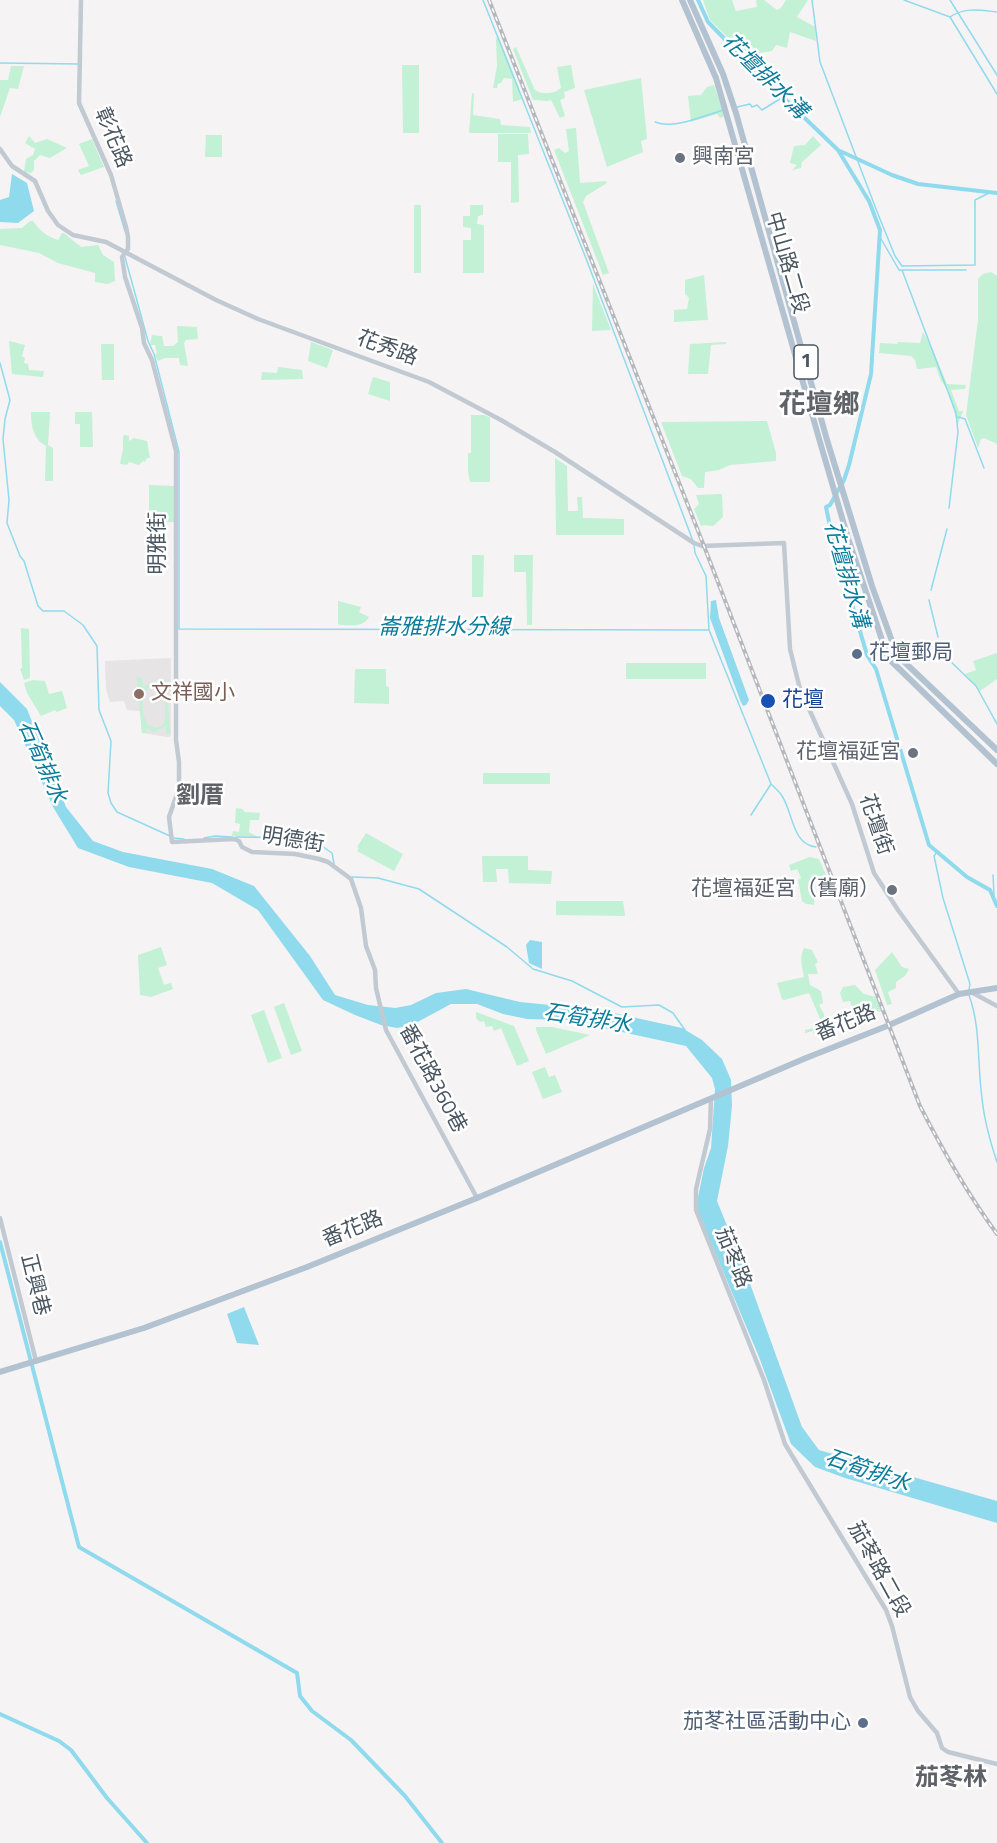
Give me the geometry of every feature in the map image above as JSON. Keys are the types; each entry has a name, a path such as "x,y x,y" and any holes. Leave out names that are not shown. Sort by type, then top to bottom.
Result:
{"main road":[{"name":"中山路二段","path":"682,0 712,69 726,111 833,489 888,658 997,764"},
{"name":"中山路二段","path":"690,0 716,58 734,109 842,490 875,595 897,655 997,750"},
{"path":"735,147 744,142"},
{"name":"番花路","path":"0,1372 144,1328 307,1267 477,1198 959,994 997,988"}],"street":[{"name":"彰花路","path":"81,0 79,103 111,175 128,235 126,251"},
{"name":"花秀路","path":"0,149 12,166 35,181 48,212 58,225 73,235 106,242 126,251 216,300 258,319 429,382 555,452 694,543 702,546 784,543"},
{"name":"明雅街","path":"126,251 122,257 125,277 142,328 144,343 153,367 176,451 176,740 179,783 170,817 172,842"},
{"name":"花壇街","path":"784,543 790,648 800,689 852,804 874,873 959,994"},
{"name":"明德街","path":"172,842 234,839 239,841 242,847 252,852 295,854 328,862 353,882 361,908 369,957 375,970"},
{"name":"番花路360巷","path":"375,970 378,1000 386,1030 477,1198"},
{"path":"969,991 997,1006"},
{"name":"茄苳路","path":"711,1098 710,1129 696,1189 696,1210 764,1380 778,1425"},
{"name":"正興巷","path":"0,1218 36,1361"},
{"name":"茄苳路二段","path":"778,1425 787,1449 888,1615 910,1697 916,1708 937,1733 944,1751 997,1764"}],"shaded area":[{"name":"文祥國小","path":"171,658 171,736 142,733 140,711 127,710 124,701 110,702 106,689 105,661"}],"green space":[{"path":"703,0 732,0 736,11 757,7 756,0 764,0 777,10 786,0 808,0 797,17 815,27 816,41 790,32 787,48 776,45 772,51 745,55 710,20"},
{"path":"498,35 523,99 513,102 512,79 504,78 497,88 493,88 497,66 496,39"},
{"path":"516,47 535,90 538,92 552,93 561,88 557,67 571,65 575,88 564,92 565,98 560,100 565,116 560,118 551,100 533,100 513,49"},
{"path":"402,65 419,65 419,133 403,133"},
{"path":"11,66 24,66 18,89 10,88 0,117 0,80 8,80"},
{"path":"641,78 647,139 641,141 643,152 607,167 584,90"},
{"path":"714,85 725,116 720,118 717,114 691,122 688,96 701,95 707,87"},
{"path":"472,93 474,94 473,115 500,119 501,125 530,127 531,133 469,133"},
{"path":"576,128 580,183 606,181 607,183 586,196 583,202 609,273 603,275 554,150 559,148 565,153 569,151 566,129"},
{"path":"498,134 528,134 529,154 518,155 519,202 511,203 511,162 498,162"},
{"path":"206,135 222,135 222,157 205,157"},
{"path":"29,136 35,143 47,139 67,148 50,158 40,155 34,161 34,170 31,173 24,172 26,159 33,155 35,149 25,143"},
{"path":"813,136 821,145 802,162 801,168 792,170 797,165 790,163 794,146 805,145"},
{"path":"92,139 104,167 81,175 78,170 89,166 79,144"},
{"path":"414,205 421,205 421,273 414,273"},
{"path":"470,205 483,205 483,215 478,216 477,224 484,225 484,273 463,273 463,240 471,240 471,228 463,227 463,216 470,216"},
{"path":"33,221 47,235 58,240 64,233 81,247 98,245 103,255 114,262 115,281 108,284 95,282 95,273 58,263 39,253 0,245 0,229 22,228"},
{"path":"991,272 997,276 997,444 984,438 981,439 978,448 966,415 978,320 978,279 983,274"},
{"path":"704,275 708,320 674,322 674,310 687,309 689,298 685,294 685,280"},
{"path":"593,284 611,330 592,331"},
{"path":"177,326 197,327 198,339 186,340 184,343 188,366 180,365 179,358 165,358 158,361 155,355 157,353 155,345 150,345 152,335 162,336 164,346 173,346 178,342"},
{"path":"923,332 947,384 966,385 965,389 951,390 959,411 963,411 958,424 947,389 936,367 917,369 915,360 911,356 879,353 880,343 920,343"},
{"path":"9,341 25,345 22,356 25,358 24,363 28,364 29,370 44,371 43,377 12,374"},
{"path":"311,342 333,350 327,368 308,361"},
{"path":"726,342 726,344 711,345 708,374 688,374 690,344"},
{"path":"101,344 114,344 114,380 102,380"},
{"path":"278,367 302,370 303,379 261,380 262,372 277,373"},
{"path":"373,377 390,382 390,401 368,394"},
{"path":"31,412 50,412 48,445 53,448 53,481 45,481 46,446 38,440 32,427"},
{"path":"75,412 92,412 93,447 80,447 80,424 75,424"},
{"path":"471,415 485,415 490,418 490,482 470,482 468,453 471,453"},
{"path":"767,421 776,461 730,465 719,470 705,472 704,488 698,488 691,479 682,476 661,422"},
{"path":"123,436 129,436 129,441 134,438 147,441 150,458 139,465 129,462 127,465 120,464"},
{"path":"555,458 567,466 568,511 578,511 577,497 582,497 583,518 624,519 624,535 556,535"},
{"path":"149,485 175,486 175,522 165,522 165,555 149,554"},
{"path":"722,494 723,517 713,526 701,526 694,509 699,504 696,495"},
{"path":"472,555 484,555 483,597 472,597"},
{"path":"514,555 533,555 532,625 527,625 526,572 514,572"},
{"path":"338,601 361,607 359,612 369,617 360,624 338,624"},
{"path":"21,628 29,629 30,678 24,680 20,669 22,668"},
{"path":"997,653 997,679 980,691 965,674 976,670 973,661"},
{"path":"626,663 706,663 706,679 626,679"},
{"path":"355,669 386,669 389,704 354,703"},
{"path":"141,677 143,687 152,682 161,686 162,680 166,680 170,734 166,734 166,726 154,732 146,728 146,733 142,733 137,678","holes":["150,687 157,687 163,699 166,714 162,725 156,728 149,726 146,722 142,705 146,690"]},
{"path":"33,680 45,681 49,694 62,691 67,708 41,716 27,693 24,683"},
{"path":"483,773 550,773 550,784 483,784"},
{"path":"236,808 245,812 260,813 259,820 250,820 249,832 258,837 232,836 233,831 239,832 240,824 235,823"},
{"path":"366,833 403,854 394,871 357,851"},
{"path":"482,856 528,856 528,870 552,871 551,884 509,883 508,869 496,869 497,882 483,882"},
{"path":"810,857 819,859 826,875 816,878 814,905 802,901 798,880 801,878 797,869 791,871 789,865"},
{"path":"556,901 623,901 625,916 556,915"},
{"path":"161,947 167,965 158,968 164,985 171,983 173,989 151,997 140,995 138,955"},
{"path":"804,948 812,950 818,962 815,964 818,974 808,974 810,985 821,991 823,1003 819,1005 824,1014 824,1022 818,1026 817,1034 813,1031 805,1033 805,1030 813,1028 813,1023 821,1021 809,993 784,1000 777,983 804,977 801,958"},
{"path":"892,952 902,967 909,969 905,976 896,982 896,988 888,992 892,1004 887,1005 875,970"},
{"path":"855,985 864,994 876,997 882,1012 870,1010 865,1005 852,1007 850,1001 843,1002 840,993 843,987"},
{"path":"284,1003 302,1051 291,1055 274,1007"},
{"path":"264,1010 282,1058 268,1063 251,1015"},
{"path":"476,1012 514,1026 529,1061 517,1066 501,1028 494,1031 492,1026 486,1027 484,1021 480,1022 476,1018"},
{"path":"536,1027 552,1027 590,1035 546,1054"},
{"path":"545,1067 549,1077 555,1075 562,1092 543,1099 532,1072"}],"water":[{"path":"12,174 27,183 34,211 18,223 0,222 0,200 9,197"},
{"path":"716,600 719,618 749,700 743,706 710,618 711,601"},
{"name":"石筍排水","path":"0,682 27,709 66,807 93,841 123,852 212,869 254,886 310,956 335,995 368,1005 395,1008 411,1005 436,993 466,989 520,1002 600,1010 682,1028 702,1040 722,1059 731,1080 732,1106 728,1146 717,1201 744,1267 802,1427 819,1450 997,1501 997,1523 815,1467 791,1444 759,1357 696,1207 704,1168 711,1148 715,1089 712,1078 686,1046 567,1020 527,1019 503,1014 477,1004 451,1004 412,1025 397,1028 381,1025 323,1000 258,910 212,883 129,867 78,848 53,807 14,720 0,706"},
{"path":"530,940 542,942 542,969 529,963 526,945"},
{"path":"244,1307 259,1345 237,1343 227,1314"}],"waterway":[{"path":"483,0 587,261 693,541"},
{"name":"花壇排水溝","path":"698,0 708,22 838,150 869,201 880,230 871,374 844,480 830,505 826,507 832,536 867,655 876,669 929,845 967,877 990,890 997,906"},
{"name":"花壇排水溝","path":"812,0 820,62 876,209 895,256 902,266 975,265 975,200 991,192"},
{"path":"904,0 950,17 997,94"},
{"path":"950,0 997,75"},
{"path":"950,17 967,10 997,12"},
{"path":"0,63 79,64"},
{"path":"737,107 750,104 752,107 757,105 762,110 783,97"},
{"path":"655,122 680,123 724,110"},
{"name":"花壇排水溝","path":"840,151 892,175 918,184 997,193"},
{"path":"116,201 125,231"},
{"path":"880,237 899,270 902,270 956,413 958,432 949,508"},
{"name":"崙雅排水分線","path":"125,257 148,341 154,354 179,452 179,629 709,630"},
{"path":"903,270 966,270"},
{"path":"0,363 10,400 3,439 9,500 7,523 24,561 38,606 43,611 64,611 83,625 97,646 99,710 111,741 108,793 111,803 117,812 170,836"},
{"path":"958,417 965,419 984,468"},
{"path":"931,590 947,529"},
{"path":"694,545 695,553 706,576 709,630 771,784 751,815"},
{"path":"929,600 938,637"},
{"path":"941,643 948,659 976,686 997,724"},
{"path":"772,785 786,803 794,827 802,840 816,847"},
{"path":"204,838 232,837"},
{"path":"236,837 310,838 332,853 334,864"},
{"path":"174,838 184,839"},
{"path":"937,852 934,856 943,898 970,984 969,990"},
{"path":"993,875 994,895"},
{"name":"石筍排水","path":"352,877 378,878 419,889 507,947 533,969 572,981 622,1007 659,1005 673,1013 685,1030"},
{"path":"969,995 977,1033 984,1114 997,1162"},
{"path":"0,1242 79,1547 297,1673 300,1696 312,1711 351,1740 405,1796 442,1843"},
{"path":"0,1714 59,1741 71,1750 107,1798 147,1843"}],"railway":[{"path":"489,0 704,546 920,1106 956,1172 997,1234"}],"place":[{"name":"興南宮","path":"680,158"},
{"name":"花壇郵局","path":"857,654"},
{"name":"文祥國小","path":"139,694"},
{"name":"花壇","path":"768,701"},
{"name":"花壇福延宮","path":"913,753"},
{"name":"花壇福延宮（舊廟）","path":"892,890"},
{"name":"茄苳社區活動中心","path":"863,1723"}],"district":[{"name":"花壇鄉","path":"819,406"},
{"name":"劉厝","path":"200,797"},
{"name":"茄苳林","path":"951,1779"}]}
